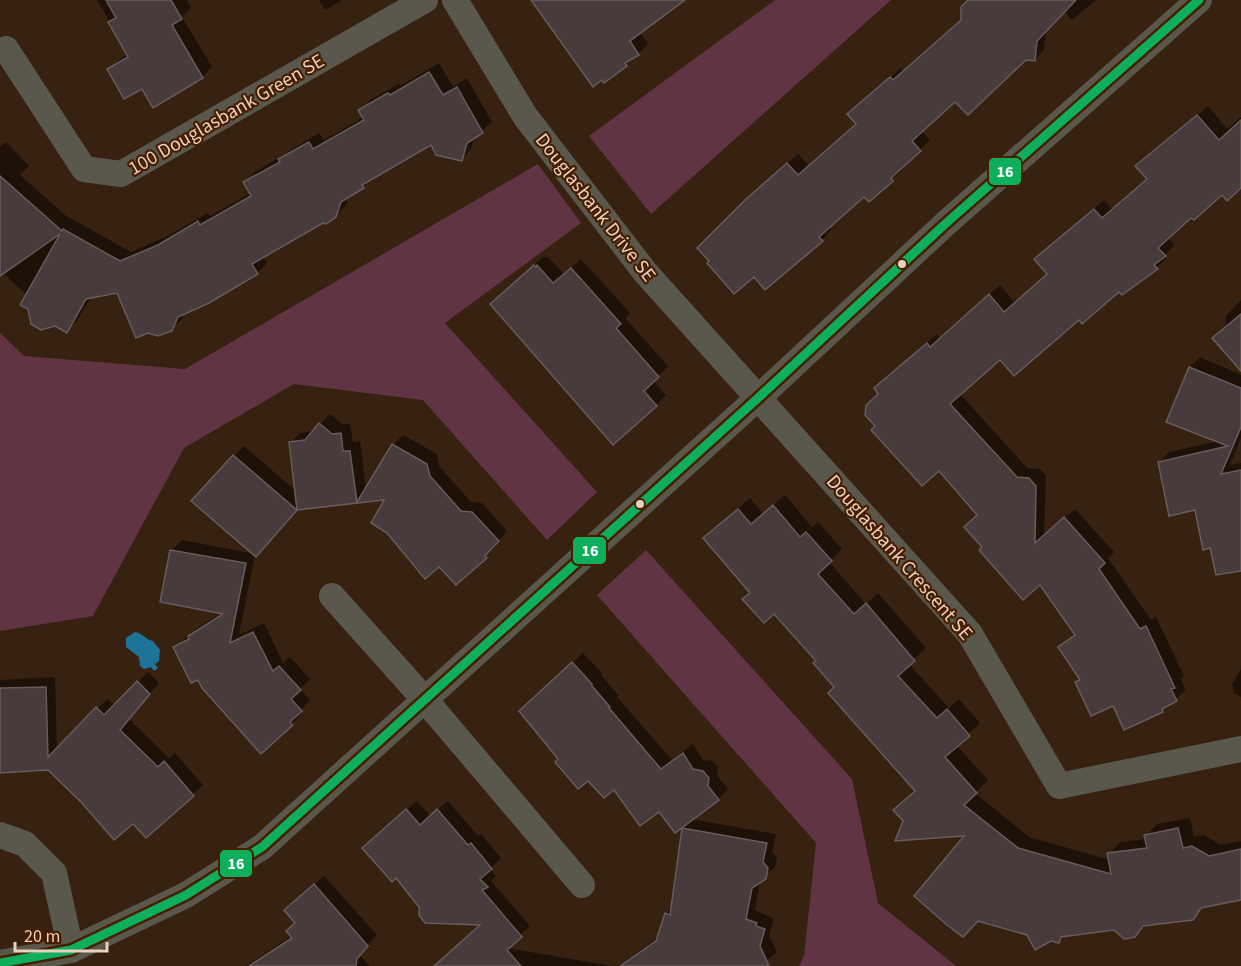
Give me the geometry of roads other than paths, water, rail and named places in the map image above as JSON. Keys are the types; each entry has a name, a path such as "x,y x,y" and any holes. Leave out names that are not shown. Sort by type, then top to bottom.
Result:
{"street":[{"name":"100 Douglasbank Green SE","path":"6,49 84,169 121,174 424,0"},
{"name":"Douglasbank Drive SE","path":"455,0 525,116 576,185 645,272 758,398"},
{"path":"0,963 71,950 186,895 262,848 758,398 944,225 1199,0"},
{"name":"Douglasbank Crescent SE","path":"758,398 970,634 1059,786 1241,749"},
{"path":"332,596 426,700 582,885"},
{"path":"0,835 25,844 54,873 71,950"}],"water":[{"path":"135,632 153,641 160,650 159,661 155,664 158,668 154,671 151,667 144,669 140,666 139,657 126,647 126,638"}]}
